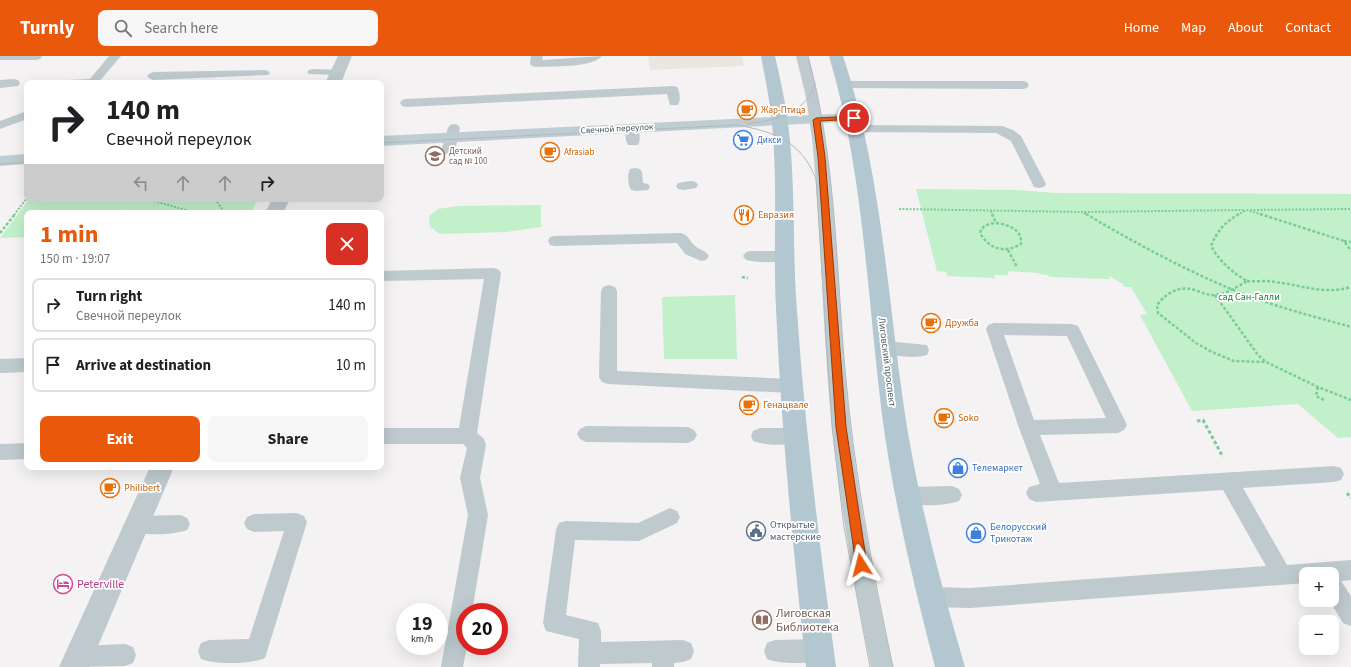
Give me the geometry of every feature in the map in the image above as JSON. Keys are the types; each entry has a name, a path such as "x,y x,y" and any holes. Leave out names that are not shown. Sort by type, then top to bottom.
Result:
{"main road":[{"path":"768,56 775,88 782,155 784,256 795,436 806,547 820,658"},
{"name":"Лиговский проспект","path":"836,56 846,85 855,123 861,159 893,407 908,496 931,597 950,667"}],"street":[{"path":"336,77 345,56"},
{"name":"Свечной переулок","path":"384,141 632,135 677,122 816,120 855,123"},
{"path":"0,161 24,159"},
{"path":"76,662 161,470"}],"lane":[{"path":"95,80 116,56"},
{"path":"536,56 536,64 584,61 596,56"},
{"path":"802,56 811,88 821,157 838,390 845,458 861,565 882,667"},
{"path":"0,57 36,57"},
{"path":"313,72 336,77"},
{"path":"153,76 249,78 264,73"},
{"path":"0,84 14,83"},
{"path":"846,85 1023,85"},
{"path":"406,103 459,104 673,90 674,102"},
{"path":"0,125 24,116"},
{"path":"855,123 998,129 1008,133 1016,139 1039,184"},
{"path":"635,172 636,187 643,187"},
{"path":"555,241 681,238 690,250 701,256"},
{"path":"751,256 784,256"},
{"path":"384,276 493,273 467,436"},
{"path":"609,291 608,377 791,386"},
{"path":"1028,428 1118,425 1072,330 994,329 995,351 1028,428 1045,493 1334,474"},
{"path":"886,347 921,350"},
{"path":"0,366 24,365"},
{"path":"586,434 688,435"},
{"path":"384,436 467,436 477,446 470,478 478,515 452,667"},
{"path":"760,436 795,436"},
{"path":"0,452 24,451"},
{"path":"1232,481 1282,575"},
{"path":"908,496 952,495"},
{"path":"670,517 639,532 566,530 554,624 590,631 589,660 670,656"},
{"path":"209,651 257,650 297,522 254,523"},
{"path":"137,525 180,524"},
{"path":"1339,573 1351,570"},
{"path":"931,597 970,598 1282,575 1299,576"},
{"path":"1339,597 1351,615"},
{"path":"775,651 820,658"},
{"path":"76,662 124,656"}],"path":[{"path":"0,233 24,202"},
{"path":"158,202 186,210"},
{"path":"899,209 1083,212 1351,209"},
{"path":"1247,282 1227,268 1215,254 1211,246 1219,228 1227,220 1247,210 1351,242"},
{"path":"991,211 996,223"},
{"path":"1083,212 1122,236 1230,289 1291,310 1351,327"},
{"path":"996,223 1013,228 1019,233 1022,239 1021,244 1016,248 1008,250 999,249 983,240 980,233 982,228 988,224 996,223"},
{"path":"1344,241 1351,251"},
{"path":"1008,250 1017,267"},
{"path":"1266,362 1234,361 1212,352 1186,336 1158,313 1157,305 1162,297 1174,290 1191,288 1200,293 1215,295 1247,282 1276,282 1320,291 1337,291 1351,287"},
{"path":"1215,295 1258,355 1266,362 1318,387 1351,400"},
{"path":"1318,387 1316,396 1324,400"},
{"path":"1197,420 1203,420 1232,481"}],"shaded area":[{"path":"648,56 742,56 744,66 650,70"}],"green space":[{"name":"сад Сан-Галли","path":"916,189 1017,190 1055,193 1351,194 1351,437 1338,438 1298,404 1192,411 1140,315 1147,314 1131,287 1124,287 1123,284 1109,276 1110,279 1049,277 1048,275 1039,273 1007,271 1008,275 994,275 995,278 947,276 946,272 937,271"},
{"path":"27,202 256,202 252,210 124,210 126,207 124,210 24,210 24,237 0,238"},
{"path":"541,205 541,227 506,232 440,234 430,227 429,216 438,209 457,206"},
{"path":"735,295 737,359 664,359 662,297"}],"tram line":[{"path":"808,56 815,84"},
{"path":"747,124 769,120 788,114 797,109 805,102 815,84"},
{"path":"815,84 830,172 845,370 853,445 871,556 893,667"},
{"path":"384,143 737,125 775,135 785,140 803,156 816,179 832,426 844,527 870,667"},
{"path":"0,164 24,162"}],"place":[{"name":"Жар-Птица","path":"747,110"},
{"name":"Дикси","path":"743,140"},
{"name":"Afrasiab","path":"550,152"},
{"name":"Детский сад № 100","path":"435,156"},
{"name":"Евразия","path":"744,215"},
{"name":"Дружба","path":"931,323"},
{"name":"Генацвале","path":"749,405"},
{"name":"Soko","path":"944,418"},
{"name":"Телемаркет","path":"958,468"},
{"name":"Philibert","path":"110,488"},
{"name":"Открытые мастерские","path":"756,531"},
{"name":"Белорусский Трикотаж","path":"976,533"},
{"name":"Peterville","path":"63,584"},
{"name":"Лиговская Библиотека","path":"762,620"}],"route":[{"path":"854,118 816,120 821,157 841,427 861,565"}]}
